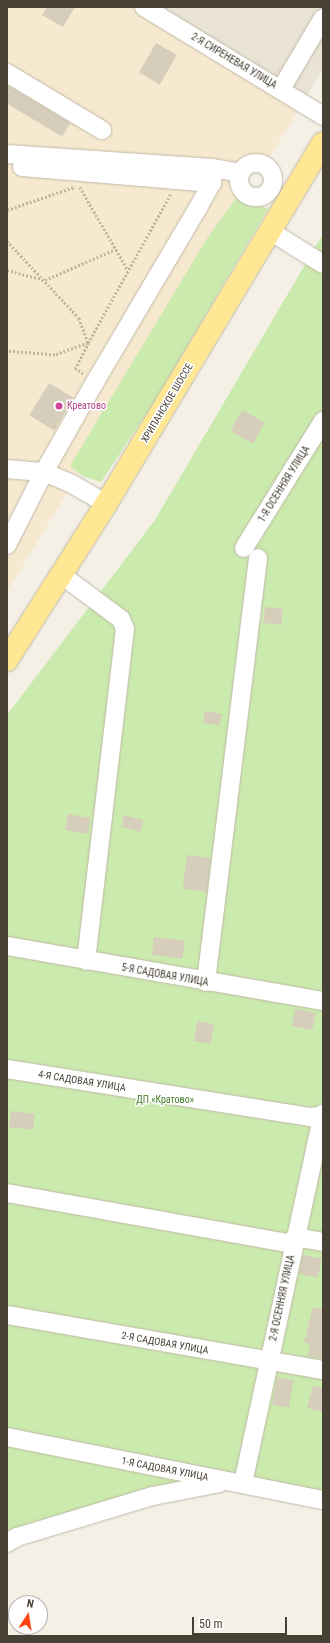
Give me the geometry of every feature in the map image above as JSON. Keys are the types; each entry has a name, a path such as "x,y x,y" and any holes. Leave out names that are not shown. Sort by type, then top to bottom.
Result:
{"main road":[{"name":"ХРИПАНСКОЕ ШОССЕ","path":"7,660 63,576 270,230 281,193 323,143"}],"street":[{"name":"2-Я СИРЕНЕВАЯ УЛИЦА","path":"144,7 281,89 323,116"},
{"path":"281,89 323,18"},
{"path":"7,73 102,130"},
{"path":"7,154 212,175"},
{"path":"7,166 81,179 178,181 212,175 241,173 251,164 264,165 273,176 281,193 251,197 240,187 241,173"},
{"path":"7,545 44,472 212,175"},
{"path":"270,230 323,264"},
{"name":"1-Я ОСЕННЯЯ УЛИЦА","path":"206,982 251,553 323,421"},
{"path":"7,470 44,472 72,484 106,504"},
{"path":"63,576 121,619 125,629 86,961"},
{"name":"5-Я САДОВАЯ УЛИЦА","path":"7,946 206,982 323,1001"},
{"name":"4-Я САДОВАЯ УЛИЦА","path":"7,1069 309,1117 323,1116"},
{"name":"2-Я ОСЕННЯЯ УЛИЦА","path":"235,1482 268,1361 323,1116"},
{"path":"7,1193 294,1241 323,1242"},
{"name":"2-Я САДОВАЯ УЛИЦА","path":"7,1314 323,1370"},
{"name":"1-Я САДОВАЯ УЛИЦА","path":"7,1437 323,1500"},
{"path":"7,1543 17,1537 153,1496 235,1482"}],"path":[{"path":"7,210 81,179 128,270"},
{"path":"95,382 75,369 178,181"},
{"path":"7,241 79,318 88,343"},
{"path":"7,270 44,280 116,249"},
{"path":"7,350 54,355 88,343"}],"shaded area":[{"path":"7,7 136,7 301,106 268,160 247,160 235,170 232,184 236,194 245,198 7,592"},
{"path":"150,7 323,7 323,69 302,104"}],"green space":[{"path":"236,198 245,198 268,209 154,402 101,482 82,476 70,466 206,240"},
{"name":"ДП «Кратово»","path":"323,234 323,1501 224,1486 7,1536 7,715 155,520"}],"building":[{"path":"47,7 75,7 63,27 42,15"},
{"path":"156,43 177,55 160,84 139,72"},
{"path":"7,85 70,123 62,137 7,104"},
{"path":"49,383 74,398 54,431 29,416"},
{"path":"242,410 265,423 253,444 230,431"},
{"path":"265,607 283,609 281,625 263,623"},
{"path":"205,711 222,714 220,726 203,723"},
{"path":"68,814 91,818 88,834 65,830"},
{"path":"124,815 143,820 140,832 121,827"},
{"path":"187,855 211,858 207,892 183,889"},
{"path":"154,937 185,941 183,959 152,955"},
{"path":"295,1009 316,1013 312,1030 292,1026"},
{"path":"198,1021 215,1025 210,1044 194,1040"},
{"path":"11,1111 35,1114 33,1130 9,1127"},
{"path":"303,1255 322,1259 318,1278 299,1274"},
{"path":"313,1307 323,1310 323,1359 308,1356 310,1344 304,1342"},
{"path":"277,1377 294,1380 289,1408 272,1405"},
{"path":"313,1386 323,1388 323,1412 307,1408"}],"place":[{"name":"Креатово","path":"59,406"}]}
